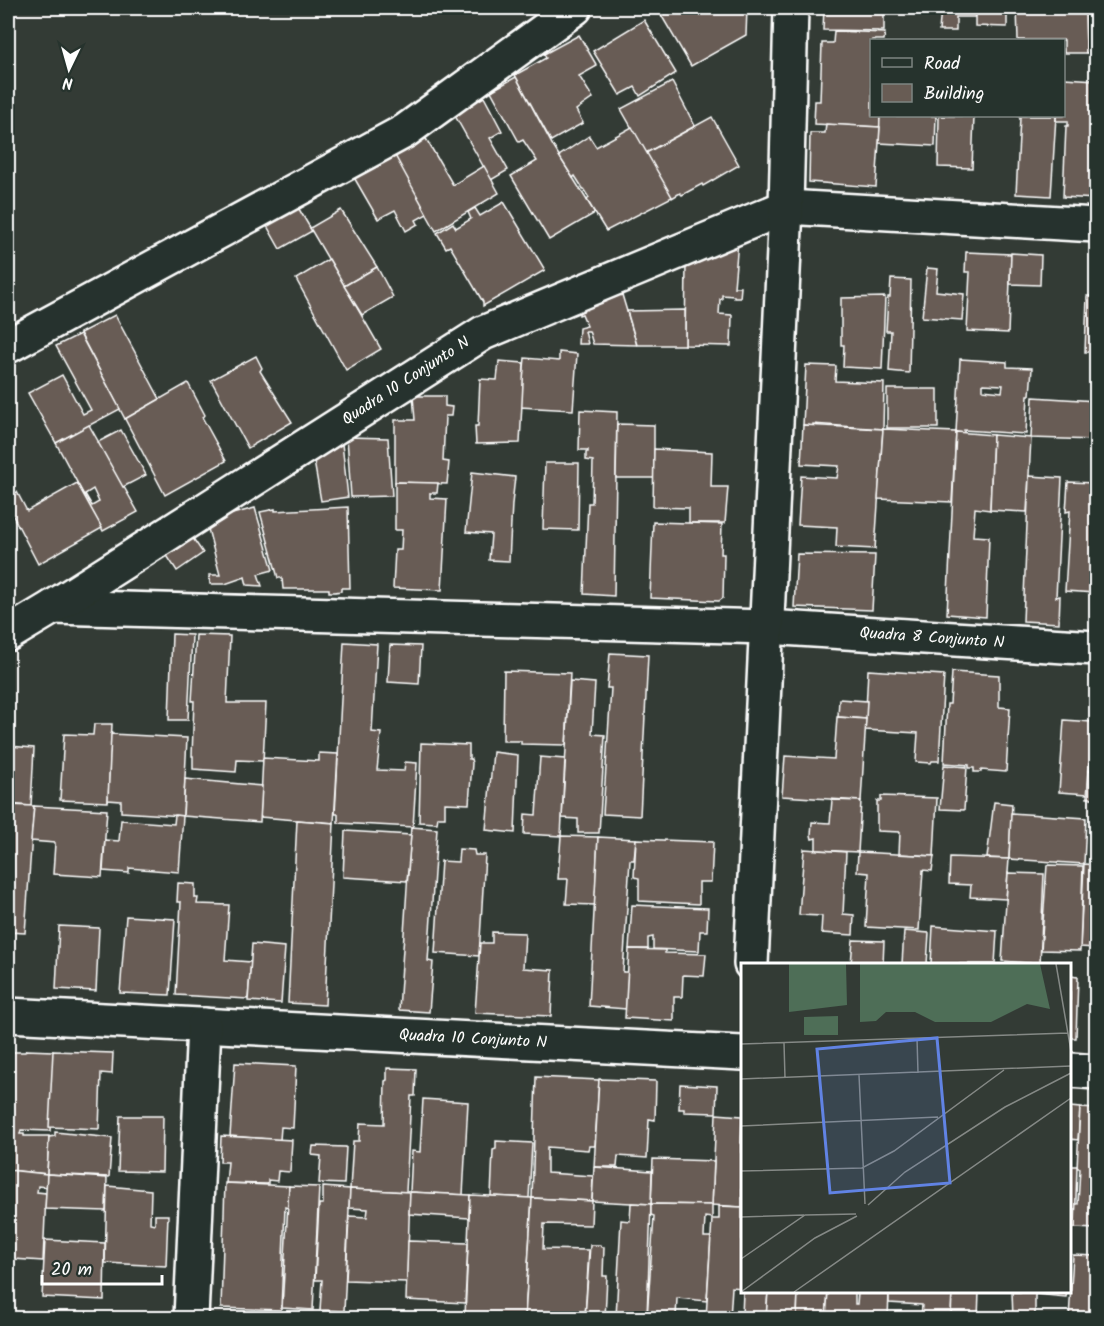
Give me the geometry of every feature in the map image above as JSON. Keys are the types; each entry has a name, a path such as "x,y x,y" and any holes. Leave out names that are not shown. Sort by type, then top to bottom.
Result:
{"street":[{"path":"8,346 405,131 575,8"},
{"path":"752,963 786,207 791,8"},
{"path":"786,207 1096,225"},
{"name":"Quadra 10 Conjunto N","path":"8,634 483,333 786,207"},
{"path":"53,607 767,627"},
{"name":"Quadra 8 Conjunto N","path":"767,627 1096,648"},
{"name":"Quadra 10 Conjunto N","path":"8,1015 741,1053"},
{"path":"191,1318 204,1025"},
{"path":"1071,1070 1096,1072"}],"building":[{"path":"657,8 747,8 746,35 691,66"},
{"path":"824,8 884,8 884,31 823,30"},
{"path":"941,8 975,8 975,17 956,17 956,31 939,31"},
{"path":"975,8 1007,8 1007,27 975,26"},
{"path":"1017,8 1085,8 1086,53 1065,53 1065,39 1018,39"},
{"path":"1085,8 1096,8 1096,53 1086,53"},
{"path":"644,20 676,73 640,96 635,87 620,95 593,51"},
{"path":"834,31 885,33 884,39 870,39 870,117 880,117 880,127 814,124 815,101 820,101 822,43 833,43"},
{"path":"579,35 597,66 579,76 593,98 576,110 583,123 551,141 515,75 546,58 544,54"},
{"path":"516,77 553,146 595,213 549,240 511,176 537,161 523,140 519,142 491,91"},
{"path":"1065,78 1096,80 1096,199 1063,197 1068,121 1056,121 1056,117 1065,117"},
{"path":"672,82 695,126 646,153 621,109"},
{"path":"484,97 502,131 490,138 508,170 491,180 454,114"},
{"path":"712,117 739,165 703,186 702,184 672,198 646,153"},
{"path":"880,117 936,117 935,146 879,143"},
{"path":"939,117 974,117 972,168 938,167"},
{"path":"1056,117 1051,196 1016,194 1020,118"},
{"path":"826,124 880,127 876,187 809,182 810,133 825,133"},
{"path":"418,125 453,185 484,166 499,193 436,231 387,143"},
{"path":"632,127 672,197 606,231 587,200 589,198 559,156 589,136 596,147"},
{"path":"392,150 427,214 416,220 418,224 406,231 395,210 378,219 352,174"},
{"path":"293,199 312,231 280,249 262,217"},
{"path":"504,202 545,270 483,306 483,302 450,246 446,248 437,233 453,223 456,228 471,219 468,212 475,208 480,216"},
{"path":"341,210 377,267 344,286 310,228"},
{"path":"738,241 734,287 741,287 740,298 722,295 719,314 732,315 731,346 685,345 686,262"},
{"path":"966,252 1011,254 1008,333 967,331 970,272 965,272"},
{"path":"1011,253 1041,255 1040,285 1010,284"},
{"path":"329,259 381,349 346,370 296,279"},
{"path":"377,267 393,297 362,315 344,286"},
{"path":"927,268 938,269 936,291 964,294 962,320 922,317"},
{"path":"891,279 911,280 909,373 889,371 891,331 886,331"},
{"path":"620,288 637,345 593,344 589,331 585,331 588,344 578,344 579,328 587,326 582,314 579,315 579,305"},
{"path":"1087,296 1096,296 1096,352 1085,352"},
{"path":"885,297 882,369 843,367 841,298"},
{"path":"685,310 685,345 637,345 627,311"},
{"path":"115,315 160,399 125,419 80,333"},
{"path":"80,334 120,409 56,443 28,393 62,375 83,414 91,410 56,346"},
{"path":"559,352 577,354 573,410 520,407 525,358 559,361"},
{"path":"256,356 262,368 260,371 292,422 248,448 211,380"},
{"path":"960,359 1007,362 1007,367 1032,368 1026,434 964,430 964,433 956,432","holes":["983,384 1003,385 1002,392 983,390"]},
{"path":"499,361 524,363 520,443 476,444 475,426 478,426 480,379 497,380"},
{"path":"806,365 836,366 835,381 884,383 883,429 803,425"},
{"path":"188,383 205,415 202,417 226,461 165,495 125,419"},
{"path":"887,389 938,389 938,428 887,428"},
{"path":"413,396 445,396 445,406 452,407 451,416 445,416 443,461 449,462 447,484 395,482 395,420 415,420"},
{"path":"1033,397 1096,401 1096,440 1031,438"},
{"path":"580,410 617,412 614,596 584,594 588,503 592,503 593,461 586,460 588,450 579,450"},
{"path":"617,424 654,425 654,478 616,478"},
{"path":"89,425 138,512 103,531 56,443","holes":["93,489 99,502 92,506 85,494"]},
{"path":"803,425 883,429 875,549 836,547 837,527 798,525 801,476 837,478 839,466 801,464"},
{"path":"883,429 956,432 952,502 878,499"},
{"path":"121,430 146,475 123,487 98,442"},
{"path":"956,432 993,435 990,510 975,508 973,536 989,537 986,617 947,614"},
{"path":"341,435 348,497 321,501 312,450"},
{"path":"993,435 1031,438 1027,512 990,510"},
{"path":"347,437 388,438 392,496 351,497"},
{"path":"654,449 712,452 711,487 728,487 725,523 689,523 689,508 653,507"},
{"path":"545,463 579,463 578,530 543,529"},
{"path":"472,472 515,477 509,561 489,560 491,534 466,532"},
{"path":"1029,476 1062,478 1056,597 1060,596 1059,623 1023,621"},
{"path":"395,482 438,483 437,493 430,493 430,498 447,499 442,590 393,588 395,550 401,550 402,530 395,530"},
{"path":"1068,482 1096,483 1096,593 1065,591 1070,511 1066,512"},
{"path":"77,483 102,528 38,564 8,506 8,497 17,492 27,511"},
{"path":"348,507 350,588 341,588 341,591 335,592 329,592 329,589 283,589 282,578 278,578 260,512 275,509 275,511"},
{"path":"255,508 273,570 258,574 262,586 247,585 245,577 225,584 210,584 209,575 220,575 206,521"},
{"path":"653,522 722,524 723,598 719,601 650,598"},
{"path":"188,531 203,553 177,571 162,548"},
{"path":"797,554 875,555 872,610 794,607"},
{"path":"172,634 192,635 188,720 169,720"},
{"path":"196,635 230,636 227,703 266,703 263,761 237,760 236,772 193,769 194,701 192,701"},
{"path":"344,642 377,644 372,732 381,733 377,770 404,771 405,762 417,763 413,827 338,823 338,814 335,814"},
{"path":"390,645 421,646 419,684 388,682"},
{"path":"610,653 648,655 640,816 603,814 611,688 607,688"},
{"path":"868,670 944,675 939,761 916,762 918,733 865,730"},
{"path":"504,671 570,673 566,745 521,744 521,741 503,741"},
{"path":"952,672 999,675 999,707 1010,708 1006,772 981,770 981,772 974,772 974,768 969,768 969,765 944,763 947,704 950,704"},
{"path":"570,681 595,683 592,734 605,735 599,833 578,833 578,819 562,818"},
{"path":"1095,684 1096,722 1092,722"},
{"path":"839,699 867,701 866,719 838,717"},
{"path":"837,717 866,719 861,801 782,796 785,756 834,759"},
{"path":"1064,720 1092,722 1088,794 1059,792"},
{"path":"94,724 112,724 108,802 60,800 64,734 93,735"},
{"path":"111,734 187,738 183,816 121,812 121,801 108,800"},
{"path":"421,743 469,745 469,759 472,763 469,804 445,803 445,817 438,817 437,823 419,822"},
{"path":"8,746 34,748 31,806 8,804"},
{"path":"493,752 518,755 515,833 486,830"},
{"path":"319,753 338,754 334,823 260,817 263,758 319,761"},
{"path":"540,757 565,759 561,836 524,834 525,814 536,815"},
{"path":"944,765 967,767 964,810 940,809"},
{"path":"1089,770 1096,771 1096,798 1087,798"},
{"path":"185,779 262,786 260,822 183,816"},
{"path":"881,796 937,798 934,856 899,854 900,832 877,831 877,801 881,801"},
{"path":"832,800 861,801 858,852 816,850 816,838 812,839 811,835 812,822 830,823"},
{"path":"994,802 1012,804 1009,859 987,858"},
{"path":"8,805 34,806 25,933 8,932"},
{"path":"34,806 107,810 102,877 53,874 55,843 31,841"},
{"path":"1011,813 1086,818 1084,864 1009,859"},
{"path":"175,815 183,816 179,872 129,868 129,873 103,871 105,840 119,841 121,820 174,824"},
{"path":"297,820 334,823 325,1005 288,1003"},
{"path":"411,827 437,829 428,961 433,962 429,1012 399,1010"},
{"path":"345,831 411,835 407,881 343,877"},
{"path":"561,836 598,837 595,905 566,904 568,879 558,879"},
{"path":"598,837 636,839 634,860 630,860 623,972 628,972 626,1009 589,1006"},
{"path":"636,839 713,842 711,882 699,882 699,904 639,901 639,878 634,877"},
{"path":"459,849 474,850 475,855 485,855 479,956 435,953 441,861 458,862"},
{"path":"804,849 846,852 843,914 854,915 853,935 821,933 822,916 799,915"},
{"path":"858,852 934,856 932,871 923,870 919,930 866,927 869,873 857,872"},
{"path":"950,857 1009,859 1006,899 970,897 971,885 949,884"},
{"path":"1084,864 1096,865 1096,948 1080,947"},
{"path":"1047,865 1083,866 1080,951 1041,950"},
{"path":"1008,873 1044,874 1040,963 1002,961"},
{"path":"178,883 195,884 197,904 229,905 225,960 251,962 248,999 176,995 181,902 177,902"},
{"path":"632,905 708,908 707,931 700,931 699,951 653,949 653,937 648,938 648,949 629,949"},
{"path":"126,916 175,919 170,995 120,993"},
{"path":"59,926 99,928 96,991 56,989"},
{"path":"933,926 997,931 995,963 931,963"},
{"path":"904,931 929,933 927,963 902,963"},
{"path":"492,932 525,933 523,968 553,970 551,1016 475,1013 480,943 492,943"},
{"path":"853,940 884,941 883,963 851,963"},
{"path":"252,944 285,947 281,1003 248,1001"},
{"path":"629,949 706,954 704,976 683,975 682,997 674,997 674,1021 625,1018"},
{"path":"1071,976 1078,977 1076,1038 1071,1038"},
{"path":"26,1050 53,1051 54,1053 50,1131 21,1130 20,1134 49,1136 47,1174 8,1170 8,1052 25,1052"},
{"path":"53,1051 113,1053 112,1074 101,1073 99,1129 49,1127"},
{"path":"235,1063 296,1066 293,1128 281,1127 280,1140 230,1136"},
{"path":"387,1068 416,1069 415,1096 411,1096 406,1192 350,1189 353,1141 359,1141 360,1123 384,1124"},
{"path":"536,1077 599,1080 595,1146 589,1146 588,1150 547,1147 547,1173 593,1176 592,1201 532,1198"},
{"path":"599,1079 656,1081 655,1120 649,1119 647,1158 618,1156 617,1167 594,1167"},
{"path":"680,1084 717,1086 716,1113 684,1112 684,1109 679,1109"},
{"path":"423,1099 468,1102 463,1195 410,1192 412,1151 420,1152"},
{"path":"1071,1107 1080,1108 1078,1140 1071,1139"},
{"path":"1080,1108 1096,1109 1096,1229 1075,1228 1075,1204 1078,1204 1080,1168 1077,1168"},
{"path":"716,1114 741,1116 741,1207 712,1205"},
{"path":"120,1116 163,1116 162,1172 118,1171"},
{"path":"55,1132 112,1138 109,1177 47,1174 49,1137 55,1136"},
{"path":"221,1136 292,1140 290,1172 278,1171 277,1181 268,1180 268,1184 226,1183 228,1162 220,1162"},
{"path":"496,1141 532,1143 529,1198 491,1196 493,1150 496,1149"},
{"path":"313,1146 346,1147 344,1184 319,1183 321,1156 312,1155"},
{"path":"653,1159 714,1161 712,1205 651,1204"},
{"path":"1071,1166 1077,1166 1075,1228 1071,1227"},
{"path":"594,1167 652,1171 651,1204 592,1201"},
{"path":"8,1170 47,1174 47,1187 38,1186 37,1192 46,1193 43,1261 13,1259 13,1248 8,1248"},
{"path":"47,1174 107,1178 106,1211 45,1209"},
{"path":"225,1183 289,1186 288,1208 285,1207 281,1310 221,1308"},
{"path":"107,1186 151,1190 150,1223 155,1224 155,1215 168,1215 166,1266 105,1263"},
{"path":"289,1186 319,1187 313,1310 282,1308"},
{"path":"323,1187 350,1189 344,1311 320,1310 322,1280 315,1280 319,1204 323,1204"},
{"path":"350,1189 410,1192 407,1282 346,1280 349,1216 367,1217 368,1209 349,1208"},
{"path":"410,1192 470,1195 469,1218 409,1214"},
{"path":"470,1195 532,1198 525,1318 465,1317"},
{"path":"532,1198 592,1201 591,1225 544,1224 543,1249 589,1250 585,1318 525,1318"},
{"path":"631,1203 651,1204 647,1318 616,1318 621,1220 630,1221"},
{"path":"651,1204 712,1205 712,1218 705,1217 704,1237 711,1237 707,1301 677,1298 676,1317 647,1318 654,1216 651,1215"},
{"path":"719,1206 741,1207 741,1288 732,1287 730,1318 706,1318 712,1219 719,1219"},
{"path":"45,1240 105,1243 104,1300 42,1297"},
{"path":"408,1241 468,1243 465,1303 406,1300"},
{"path":"590,1245 604,1247 603,1276 607,1276 605,1318 585,1318"},
{"path":"1073,1255 1096,1256 1096,1318 1069,1318"},
{"path":"743,1293 768,1293 766,1318 737,1318 737,1316 742,1316"},
{"path":"768,1293 798,1293 797,1318 766,1318"},
{"path":"798,1293 828,1293 826,1318 797,1318"},
{"path":"828,1293 855,1293 855,1304 857,1304 858,1293 889,1293 888,1318 826,1318"},
{"path":"889,1293 952,1293 951,1318 921,1318 922,1305 889,1303"},
{"path":"952,1293 979,1293 978,1318 951,1318"},
{"path":"1012,1293 1067,1293 1066,1297 1035,1294 1035,1318 1013,1318"}]}
